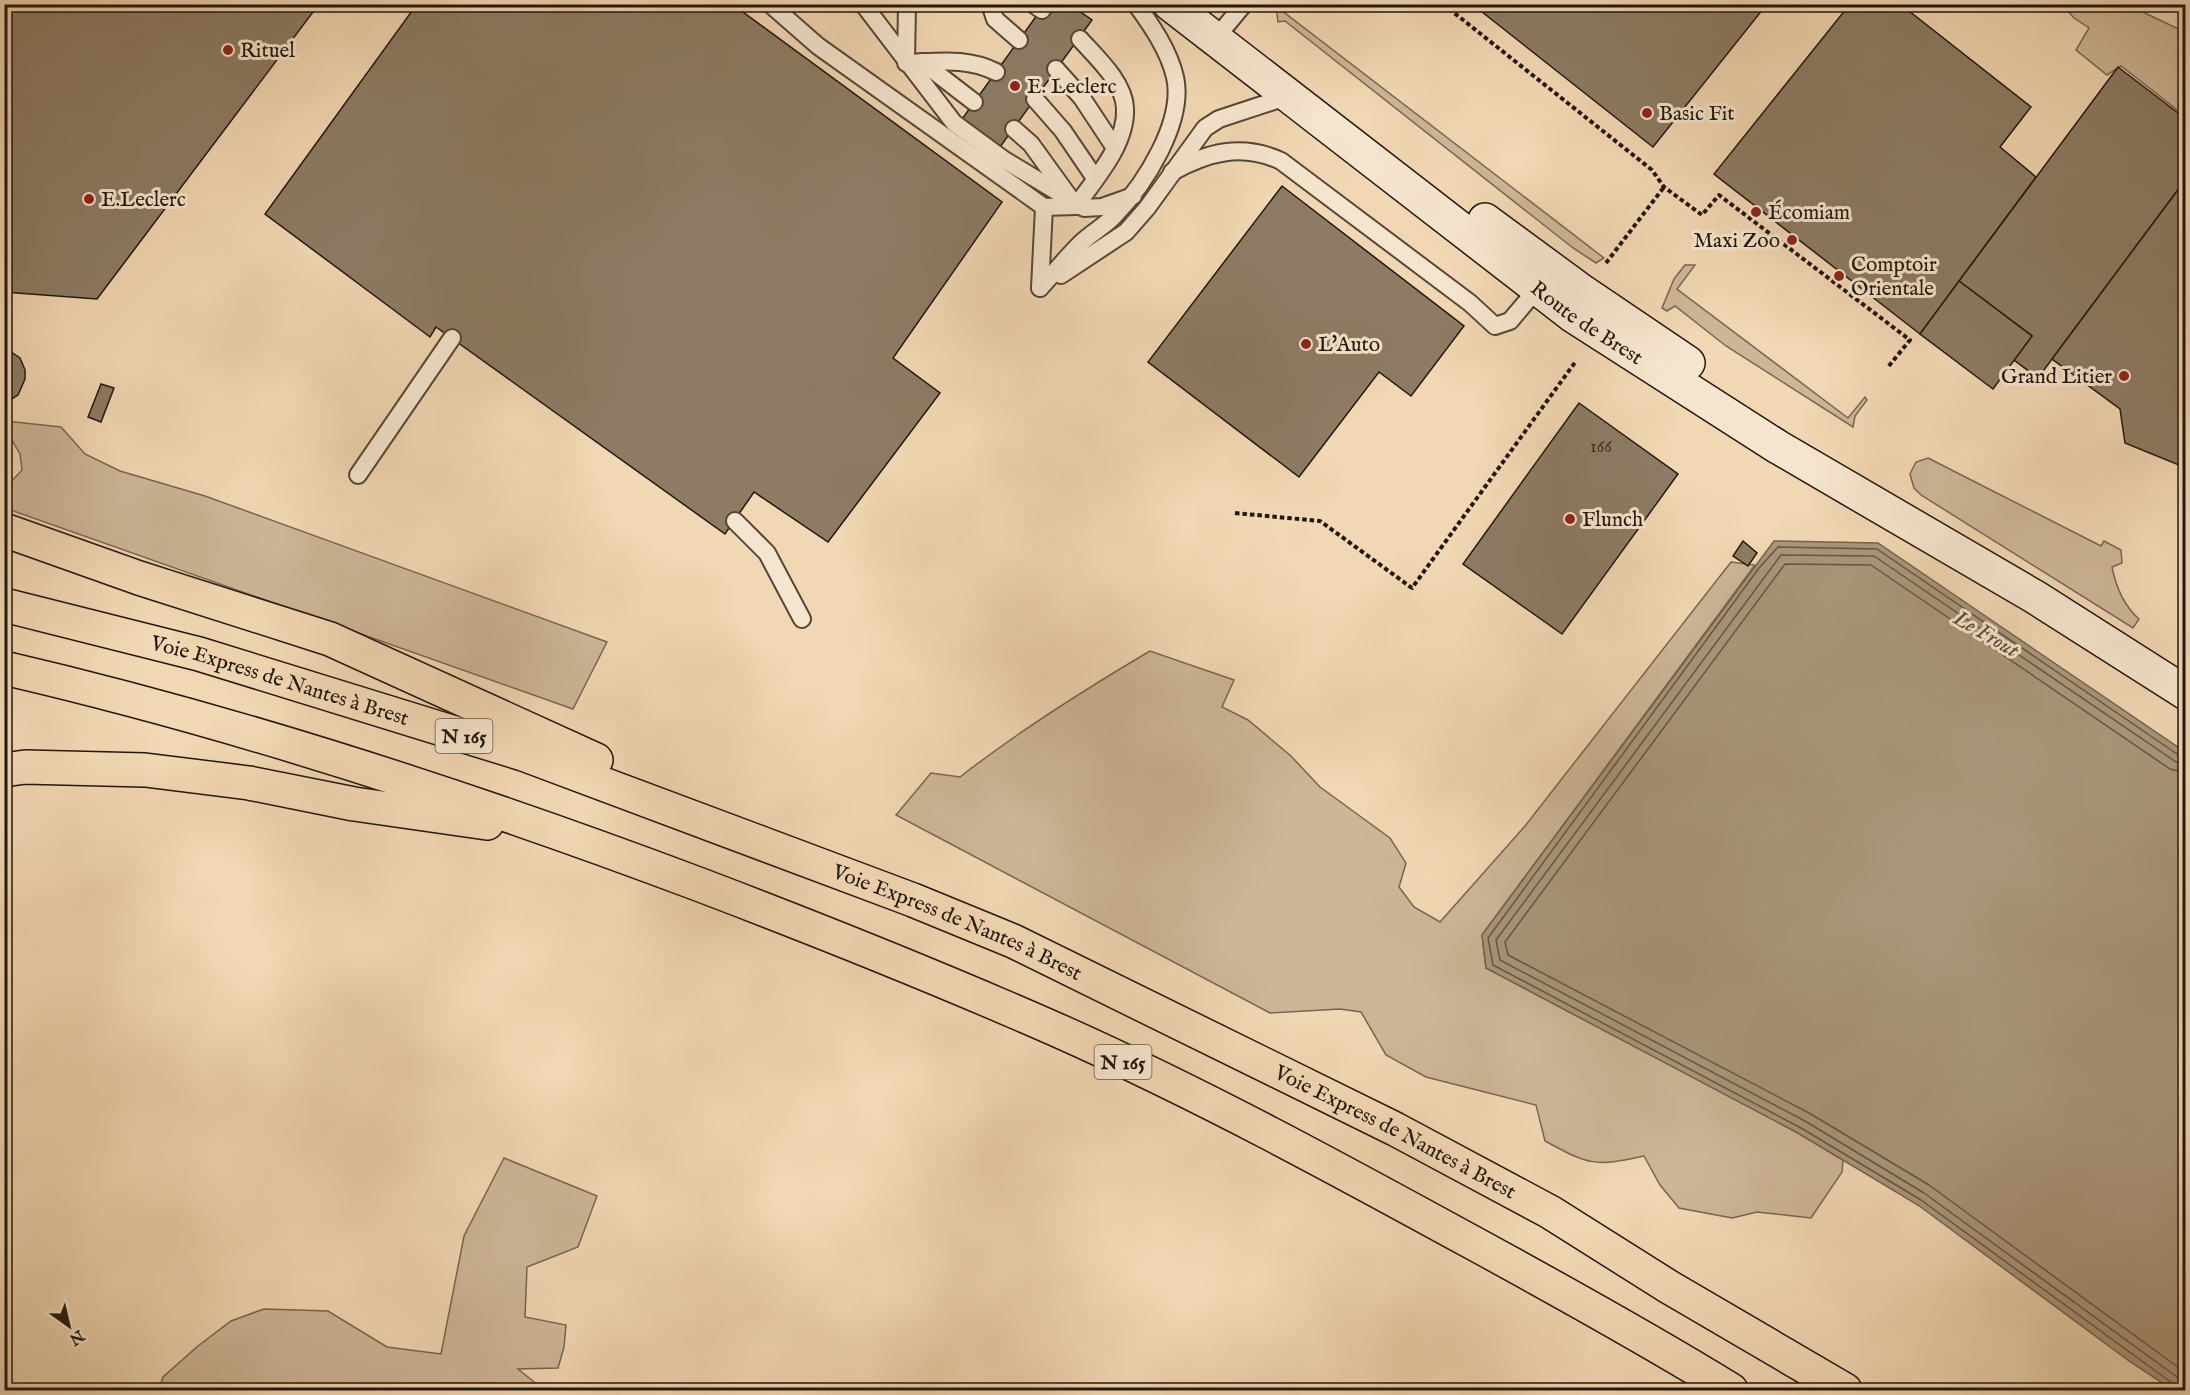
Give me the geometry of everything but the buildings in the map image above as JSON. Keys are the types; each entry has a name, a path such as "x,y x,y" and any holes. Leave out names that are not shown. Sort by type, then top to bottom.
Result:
{"highway":[{"path":"4,530 138,578 330,639 741,825 913,900"},
{"name":"Voie Express de Nantes à Brest","path":"4,605 199,654 523,754 913,900 1013,941 1395,1129 1550,1212 1669,1287 1845,1390"},
{"name":"N 165","path":"4,668 216,723 440,791 565,834 861,946 1061,1032 1238,1117 1657,1344 1731,1390"},
{"path":"4,770 25,767 145,770 249,783 354,804 565,834"}],"main road":[{"name":"Route de Brest","path":"1170,4 1228,23 1289,96 1537,289 1598,332 1859,497 2035,597"},
{"name":"Route de Brest","path":"1198,4 1228,23 1583,292 1871,482 2035,597 2186,693"}],"lane":[{"path":"770,4 818,46 1044,207 1076,206 1092,209 1133,196"},
{"path":"863,4 914,63 954,123 1003,159 1076,206"},
{"path":"907,4 914,63"},
{"path":"990,4 995,19 1019,40"},
{"path":"1040,288 1082,242 1101,229 1133,196 1169,130 1176,108 1177,93 1172,66 1166,52 1136,4"},
{"path":"1076,206 1115,148 1123,126 1125,106 1107,70 1080,39"},
{"path":"914,63 956,60 982,65 996,72"},
{"path":"914,63 974,102"},
{"path":"1056,69 1082,98 1115,148"},
{"path":"1040,288 1126,231 1147,208 1206,128 1219,119 1289,96"},
{"path":"1035,99 1063,131 1095,178"},
{"path":"1014,129 1041,157 1076,206"},
{"path":"1172,172 1203,156 1236,150 1265,153 1281,161 1470,303 1495,326 1510,321 1537,289"},
{"path":"1040,288 1044,207"},
{"path":"358,475 452,338"},
{"path":"735,521 766,553 802,618"}],"path":[{"path":"1443,4 1652,170 1664,187 1702,215 1719,195 1910,340 1888,367"},
{"path":"1621,243 1664,187"},
{"path":"1235,513 1320,521 1412,588 1598,332"}],"shaded area":[{"path":"1276,5 1291,5 1285,13 1604,258 1596,263 1573,248 1285,21 1278,22"},
{"path":"2062,5 2128,5 2185,32 2185,116 2121,66 2107,75 2076,50 2089,28 2074,18"},
{"path":"1685,265 1695,265 1677,289 1848,418 1865,397 1867,400 1855,416 1853,427 1726,346 1675,306 1667,311 1662,308 1674,279"},
{"path":"5,421 61,427 85,454 120,471 205,496 607,642 573,709 5,508 5,480 11,482 22,470 20,454 5,428"},
{"path":"1928,458 2101,546 2104,541 2121,550 2122,563 2112,567 2121,595 2139,619 2133,628 1921,495 1914,488 1910,474 1916,462"},
{"path":"1731,562 1755,565 1482,935 1486,968 1798,1133 1843,1160 1842,1172 1811,1218 1757,1212 1732,1218 1679,1208 1660,1185 1644,1156 1614,1162 1592,1162 1560,1149 1545,1141 1536,1105 1426,1077 1386,1055 1361,1012 1340,1009 1270,1013 896,815 931,773 960,777 1053,711 1150,651 1234,680 1222,707 1248,720 1291,756 1320,787 1390,838 1406,863 1399,887 1414,907 1440,922 1525,826"},
{"path":"504,1158 597,1196 578,1247 527,1267 525,1317 566,1325 564,1347 558,1368 518,1369 544,1390 159,1390 163,1377 198,1346 231,1321 264,1309 328,1311 387,1347 441,1354 464,1236"}],"water":[{"name":"Le Frout","path":"1774,541 1878,543 2185,752 2185,1390 2173,1390 2129,1361 1918,1205 1798,1133 1486,968 1482,935"}],"place":[{"name":"Rituel","path":"228,50"},
{"name":"E. Leclerc","path":"1015,86"},
{"name":"Basic Fit","path":"1647,113"},
{"name":"E.Leclerc","path":"89,199"},
{"name":"Écomiam","path":"1756,212"},
{"name":"Maxi Zoo","path":"1792,240"},
{"name":"Comptoir Orientale","path":"1839,276"},
{"name":"L'Auto","path":"1306,344"},
{"name":"Grand Litier","path":"2124,376"},
{"name":"Flunch","path":"1570,519"}]}
